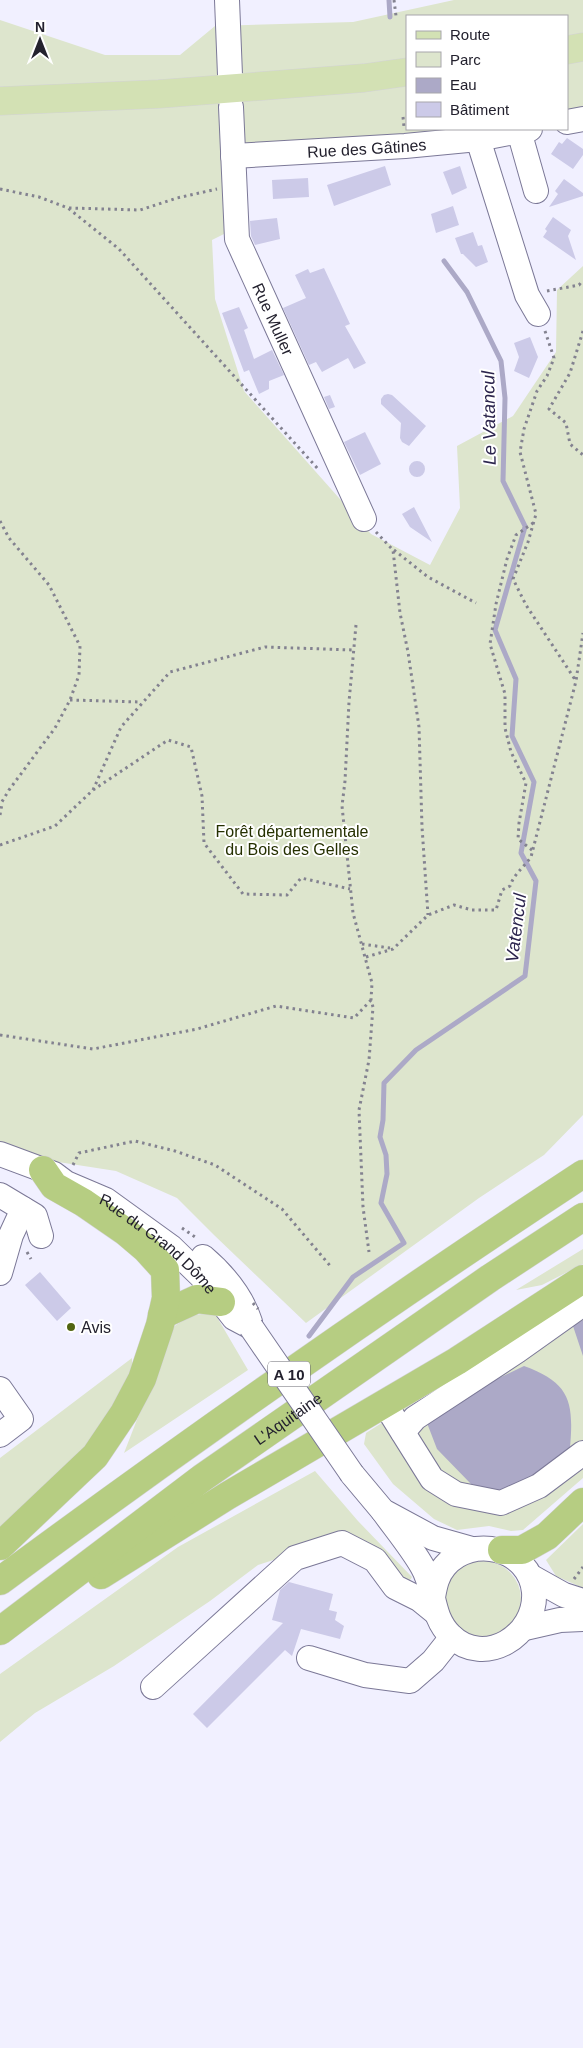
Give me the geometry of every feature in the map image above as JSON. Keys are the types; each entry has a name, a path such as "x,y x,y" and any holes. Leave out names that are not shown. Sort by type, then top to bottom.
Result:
{"highway":[{"path":"0,1546 95,1456 124,1413 142,1379 166,1298 165,1270 146,1249 126,1232 84,1203 54,1186 55,1172"},
{"name":"A 10","path":"0,1581 260,1394 461,1254 583,1174"},
{"name":"L'Aquitaine","path":"0,1631 202,1478 490,1278 583,1217"},
{"path":"0,1643 72,1594 227,1496 457,1361 583,1279"},
{"path":"162,1315 197,1299 238,1314"},
{"path":"502,1550 522,1550 547,1536 583,1502"}],"main road":[{"path":"568,50 583,48"},
{"path":"0,101 159,94 364,78 406,72"}],"street":[{"path":"227,0 230,75"},
{"name":"Rue Muller","path":"231,107 238,240 364,520"},
{"path":"568,122 583,119"},
{"path":"524,130 536,191"},
{"name":"Rue des Gâtines","path":"233,156 405,146 478,139 524,130"},
{"path":"478,139 533,304"},
{"name":"Rue du Grand Dôme","path":"0,1154 55,1172 66,1183 106,1200 171,1247 238,1314 352,1474 383,1511 433,1538 472,1548"},
{"path":"0,1194 35,1216 40,1236"},
{"path":"0,1273 11,1235 23,1210"},
{"path":"403,1432 415,1418 517,1351 583,1304"},
{"path":"0,1389 21,1419 0,1435"},
{"path":"385,1404 432,1479 456,1494 501,1503 539,1486 583,1453"},
{"path":"383,1511 423,1567 434,1604 442,1626 452,1637 466,1645 482,1648 498,1646 513,1639 525,1628 531,1616 534,1589 530,1576 523,1565 514,1557 502,1550 488,1547 472,1548 457,1555 444,1566 436,1581 434,1604"},
{"path":"153,1687 296,1558 342,1543 375,1560 395,1587 434,1604"},
{"path":"530,1576 564,1595 583,1601"},
{"path":"525,1628 560,1620 583,1619"},
{"path":"309,1658 365,1675 410,1681 434,1661 452,1637"}],"path":[{"path":"394,0 396,16"},
{"path":"0,188 40,197 68,208 119,249 323,474"},
{"path":"68,208 140,210 199,193"},
{"path":"576,681 526,605 513,579 528,542 536,514 520,452 524,429 537,390 547,376 554,358 533,304 579,285 583,280"},
{"path":"583,331 570,373 549,408 566,423 570,444 583,455"},
{"path":"364,520 393,550 428,577 476,603"},
{"path":"0,521 9,538 49,585 80,646 79,675 70,700 55,728 9,790 1,804 0,815"},
{"path":"533,523 516,535 506,559 496,604 490,644 504,694 504,728 511,752 526,783 518,839 533,851"},
{"path":"393,550 400,613 419,727 422,827 428,915"},
{"path":"356,625 348,702 345,781 342,806 350,889 354,913 372,983 371,1000 374,1007 369,1060 359,1110 363,1207 369,1252"},
{"path":"366,957 393,949 428,915 454,905 472,910 496,910 502,890 510,886 514,875 524,866 533,851 576,681 583,633"},
{"path":"93,790 121,727 141,702 170,672 265,647 354,650"},
{"path":"70,700 141,702"},
{"path":"0,845 55,826 93,790 168,740 191,747 202,796 204,843 243,894 287,894 301,878 350,889"},
{"path":"362,944 393,949"},
{"path":"0,1035 93,1049 198,1029 276,1006 354,1018 371,1000"},
{"path":"55,1172 79,1153 135,1141 174,1151 215,1165 282,1209 332,1268"}],"green space":[{"name":"Forêt départementale du Bois des Gelles","path":"454,0 583,0 583,111 568,114 568,15 406,15 406,130 471,130 229,150 230,231 212,240 215,299 244,391 371,534 430,565 460,508 457,446 513,416 556,352 557,290 583,266 583,1115 544,1155 479,1198 306,1323 177,1198 116,1171 26,1157 0,1142 0,20 105,55 180,55 215,26 353,22"},
{"path":"583,1249 583,1264 542,1285 516,1290"},
{"path":"583,1294 583,1478 523,1530 511,1531 489,1526 457,1530 434,1519 393,1484 364,1444 366,1433"},
{"path":"214,1312 248,1370 124,1453 173,1327 190,1316"},
{"path":"132,1358 132,1375 97,1437 0,1531 0,1458"},
{"path":"315,1471 358,1521 412,1577 405,1588 341,1538 258,1565 210,1601 114,1666 35,1713 0,1742 0,1674 178,1547"},
{"path":"583,1524 583,1588 556,1576 546,1560"},
{"path":"476,1561 490,1561 504,1567 515,1578 521,1592 518,1614 510,1626 490,1637 476,1637 462,1631 451,1620 445,1606 445,1592 451,1578 462,1567"}],"water":[{"path":"583,1320 583,1356 573,1326"},
{"path":"524,1366 551,1379 566,1396 571,1418 570,1448 537,1479 500,1492 471,1484 437,1449 427,1423 480,1387"}],"building":[{"path":"567,138 583,149 583,155 573,169 551,154 559,142 562,144"},
{"path":"385,166 391,185 334,206 327,185"},
{"path":"460,166 467,188 452,195 443,172"},
{"path":"308,178 309,197 273,199 272,180"},
{"path":"564,179 583,193 583,196 549,207 558,194 555,191"},
{"path":"453,206 459,225 436,233 431,214"},
{"path":"553,217 571,230 568,236 576,260 543,237 547,231 545,229"},
{"path":"277,218 280,239 255,245 251,236 250,221"},
{"path":"473,232 478,246 482,245 488,262 476,267 461,254 455,238"},
{"path":"324,268 350,324 345,326 366,363 354,369 348,358 322,372 316,362 309,365 283,308 306,298 295,275 308,269 310,273"},
{"path":"239,307 248,328 244,330 254,359 272,350 284,375 269,381 269,389 259,394 249,370 244,372 222,313"},
{"path":"530,337 538,357 529,378 514,371 519,357 514,343"},
{"path":"330,395 335,407 329,409 324,397"},
{"path":"384,395 392,395 426,426 409,446 402,442 400,438 401,423 381,404 381,399"},
{"path":"365,432 381,464 360,475 344,442"},
{"path":"414,461 420,461 425,466 423,475 414,477 409,472 409,466"},
{"path":"414,507 432,542 410,527 402,514"},
{"path":"40,1272 71,1308 57,1321 25,1285"},
{"path":"289,1582 333,1594 329,1610 337,1612 335,1620 344,1626 340,1639 301,1629 292,1656 285,1650 207,1728 193,1714 283,1623 272,1620 280,1590"}],"waterway":[{"name":"Vatencul","path":"389,0 390,17"},
{"name":"Le Vatancul","path":"444,261 467,292 501,361 505,398 503,481 525,526"},
{"name":"Vatencul","path":"309,1336 353,1277 404,1243 381,1203 387,1174 386,1155 380,1137 383,1120 384,1083 416,1050 525,976 536,881 521,853 534,782 512,736 516,679 495,630 525,527"}],"place":[{"name":"Avis","path":"71,1327"}]}
